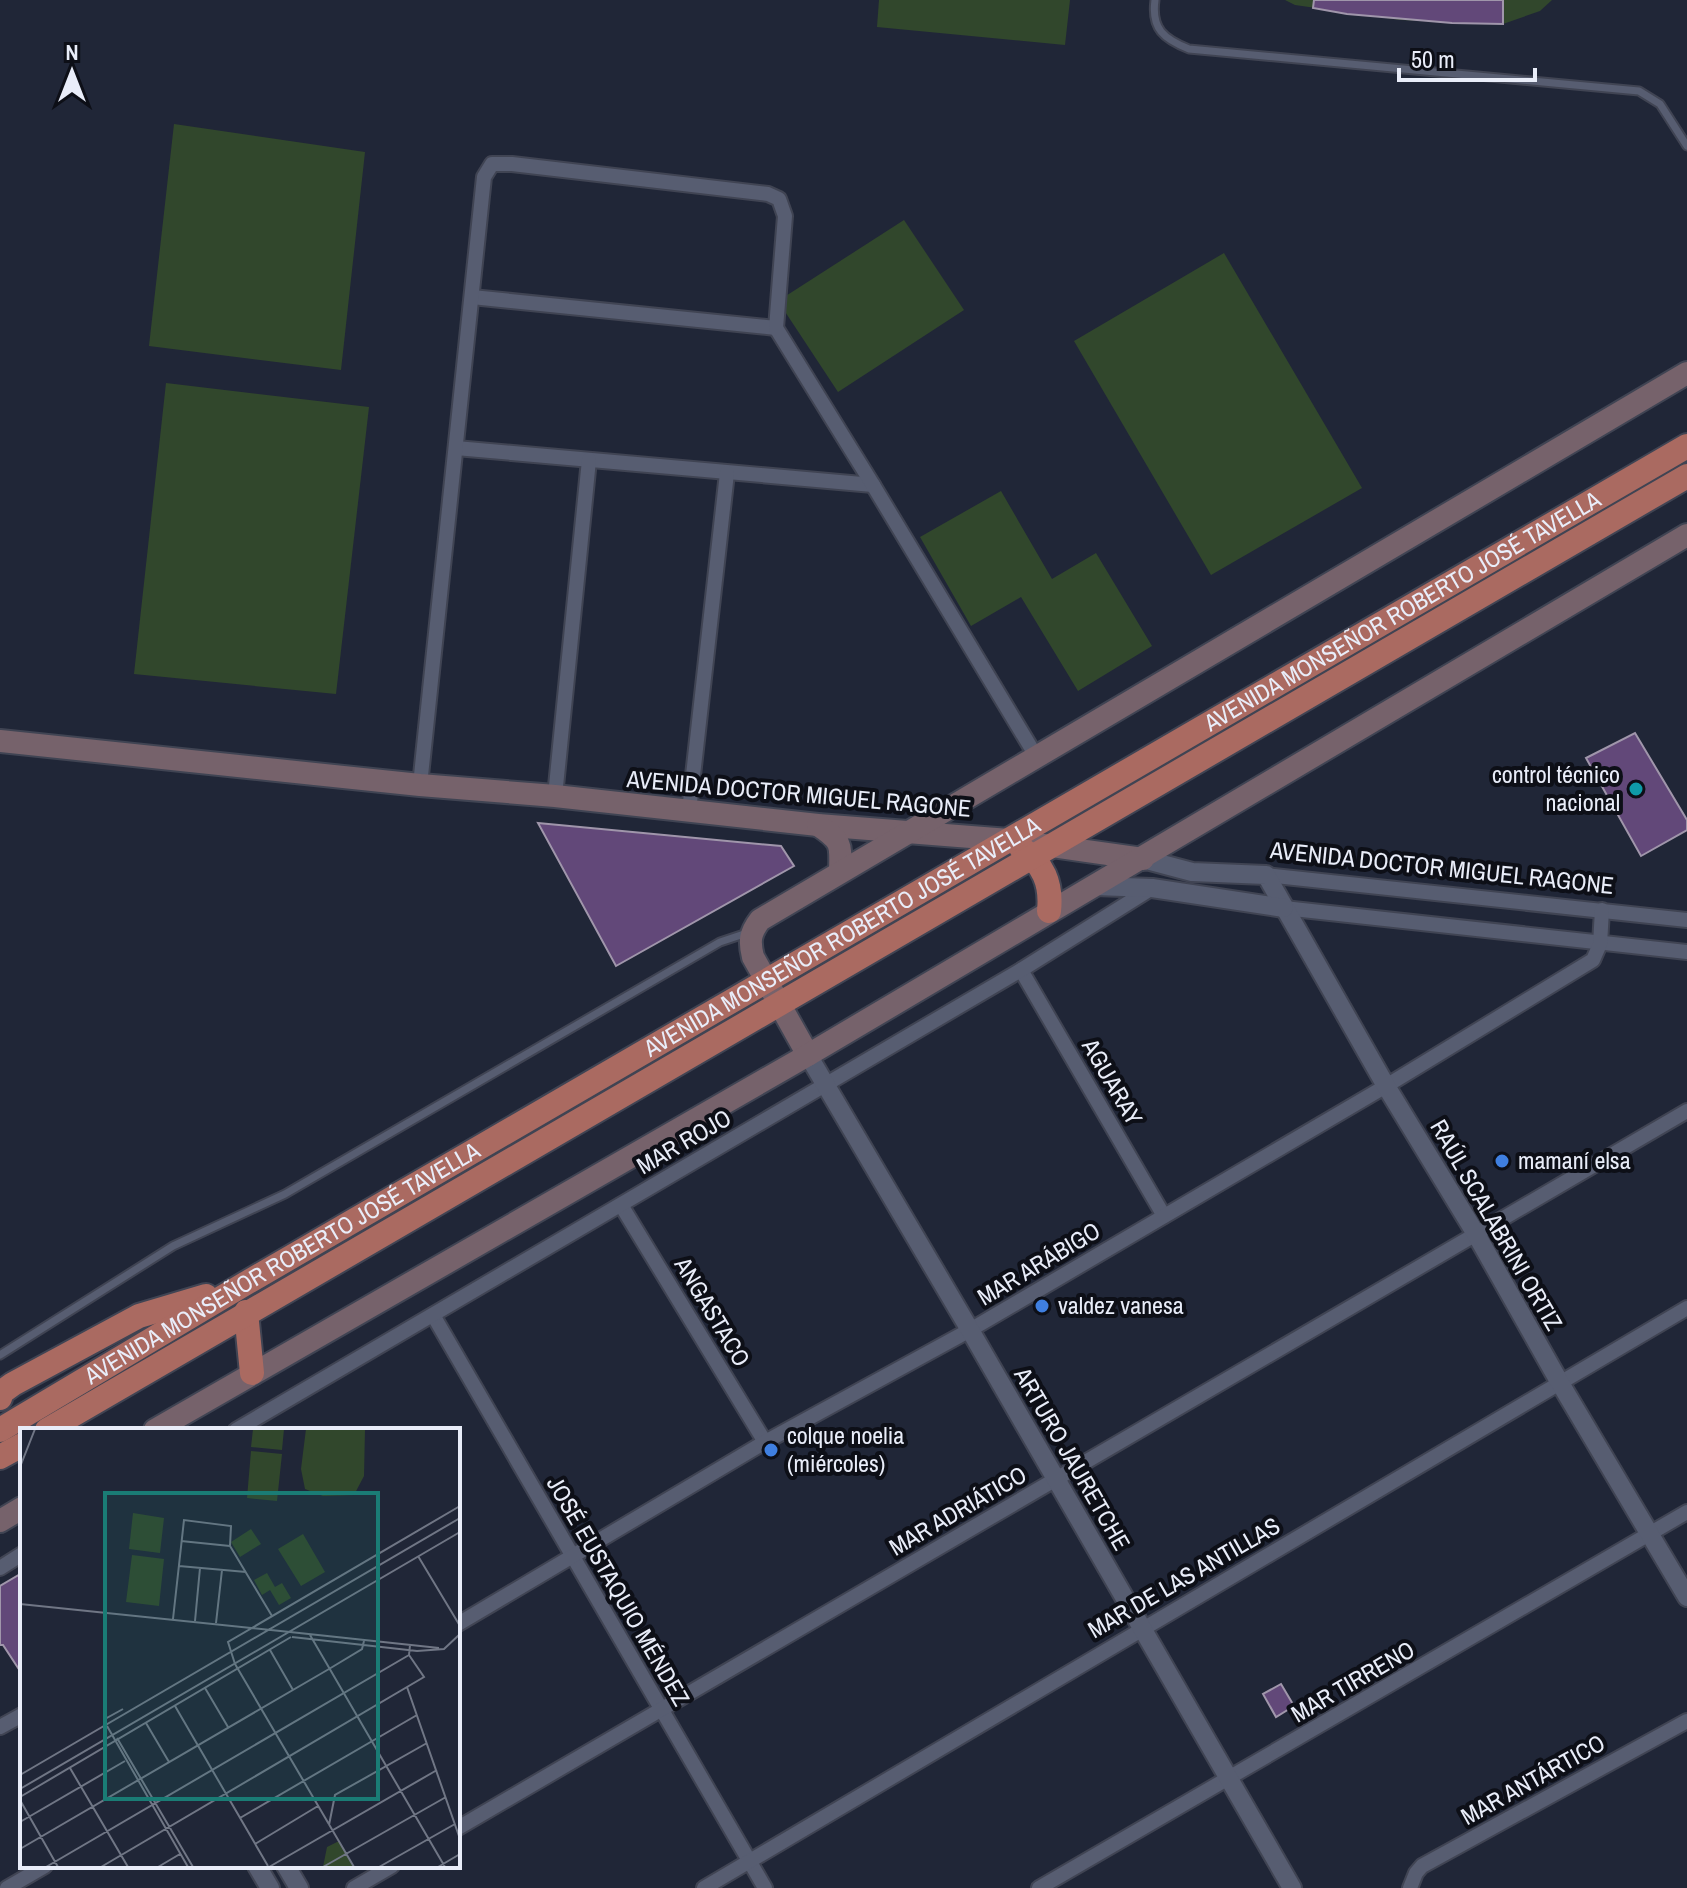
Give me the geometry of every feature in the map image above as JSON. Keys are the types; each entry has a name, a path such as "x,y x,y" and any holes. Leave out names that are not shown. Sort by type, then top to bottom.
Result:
{"highway":[{"name":"AVENIDA MONSEÑOR ROBERTO JOSÉ TAVELLA","path":"21,1428 243,1285 1687,446"},
{"name":"AVENIDA MONSEÑOR ROBERTO JOSÉ TAVELLA","path":"50,1428 1687,476"},
{"path":"1009,840 1042,851 1049,883 1049,911"},
{"path":"10,1435 2,1392 13,1384 139,1316 243,1285"},
{"path":"246,1312 252,1373"}],"main road":[{"path":"808,1055 753,957 749,943 752,931 760,920 1687,373"},
{"path":"158,1428 808,1055 1687,535"},
{"name":"AVENIDA DOCTOR MIGUEL RAGONE","path":"0,741 818,825 1009,840"},
{"path":"818,825 837,838 841,849 840,871"},
{"name":"AVENIDA DOCTOR MIGUEL RAGONE","path":"1042,851 1143,859"},
{"path":"0,1521 20,1509"}],"street":[{"path":"420,785 484,177 492,164 768,194 779,199 785,216 776,328 1036,756"},
{"path":"472,297 776,328"},
{"path":"456,448 873,485"},
{"path":"555,796 589,460"},
{"path":"689,811 727,473"},
{"name":"AVENIDA DOCTOR MIGUEL RAGONE","path":"1143,859 1192,872 1266,875 1687,920"},
{"name":"RAÚL SCALABRINI ORTIZ","path":"1266,875 1386,1086 1476,1234 1687,1597"},
{"path":"1095,886 1152,888 1284,908 1687,952"},
{"name":"MAR ROJO","path":"259,1424 433,1315 1021,970 1152,888"},
{"path":"1600,944 1602,910"},
{"name":"MAR ARÁBIGO","path":"460,1623 765,1442 970,1330 1386,1086 1593,960 1600,944"},
{"name":"AGUARAY","path":"1021,970 1164,1216"},
{"name":"ARTURO JAURETCHE","path":"808,1055 1292,1888"},
{"name":"MAR ADRIÁTICO","path":"460,1827 1687,1111"},
{"name":"ANGASTACO","path":"621,1205 765,1442"},
{"name":"MAR DE LAS ANTILLAS","path":"704,1888 1687,1308"},
{"name":"JOSÉ EUSTAQUIO MÉNDEZ","path":"433,1315 765,1888"},
{"name":"MAR TIRRENO","path":"1039,1888 1687,1512"},
{"path":"0,1568 20,1555"},
{"path":"0,1727 20,1716"},
{"name":"MAR ANTÁRTICO","path":"1410,1888 1422,1866 1687,1721"},
{"path":"7,1888 42,1868"},
{"path":"258,1868 270,1888"},
{"path":"287,1868 299,1888"},
{"path":"354,1888 389,1868"}],"lane":[{"path":"1155,0 1156,20 1161,33 1170,41 1189,49 1639,91 1660,104 1687,146"},
{"path":"0,1355 173,1246 285,1194 720,942 752,931"}],"green space":[{"path":"879,0 1070,0 1065,45 877,27"},
{"path":"1285,0 1552,0 1540,11 1503,24 1400,20 1295,5"},
{"path":"174,124 365,152 341,370 149,346"},
{"path":"904,220 964,310 838,392 778,301"},
{"path":"1224,253 1362,488 1211,575 1074,341"},
{"path":"166,383 369,407 336,694 134,674"},
{"path":"1001,491 1052,579 1096,553 1152,646 1078,691 1021,597 971,626 920,537"}],"building":[{"path":"1314,0 1503,0 1503,24 1347,14 1313,8"},
{"name":"control técnico nacional","path":"1635,733 1687,820 1687,830 1641,856 1586,758"},
{"path":"538,823 781,846 794,866 616,966"},
{"path":"20,1574 20,1671 0,1645 0,1586"},
{"path":"1281,1684 1294,1706 1276,1717 1263,1694"}],"place":[{"name":"control técnico nacional","path":"1636,789"},
{"name":"mamaní elsa","path":"1502,1161"},
{"name":"valdez vanesa","path":"1042,1306"},
{"name":"colque noelia (miércoles)","path":"771,1450"}]}
